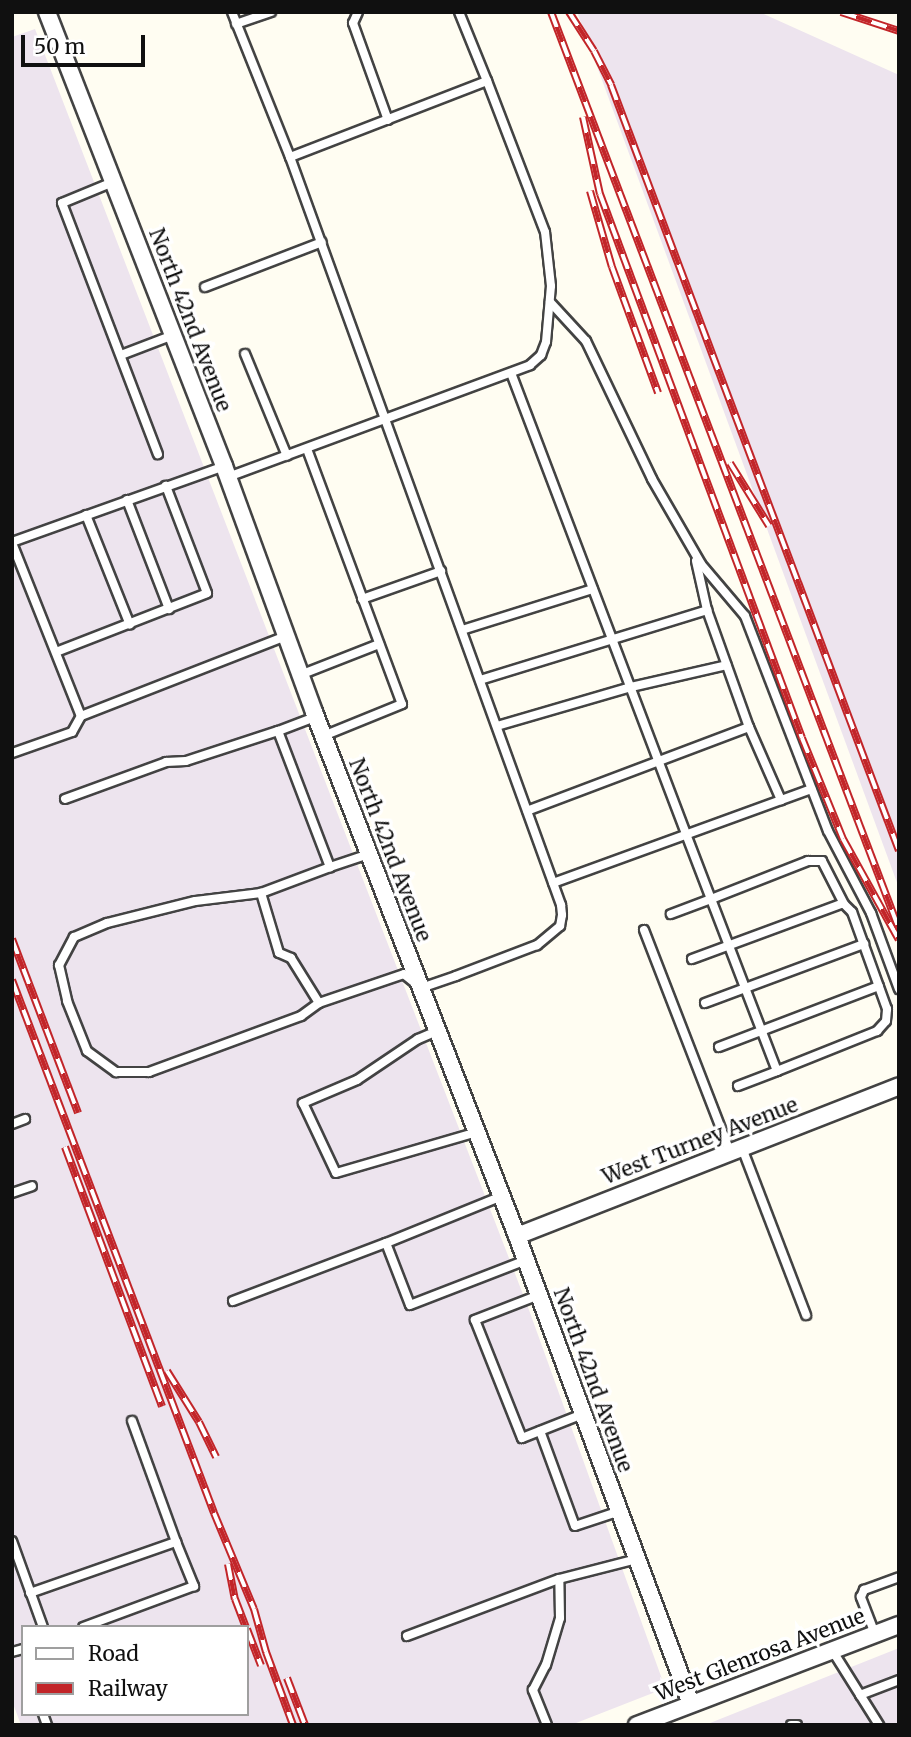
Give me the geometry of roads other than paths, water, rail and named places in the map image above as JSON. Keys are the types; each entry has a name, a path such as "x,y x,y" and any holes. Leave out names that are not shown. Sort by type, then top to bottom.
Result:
{"street":[{"name":"North 42nd Avenue","path":"47,12 226,472 315,716 502,1196 691,1704"},
{"name":"West Turney Avenue","path":"517,1236 899,1086"},
{"name":"West Glenrosa Avenue","path":"646,1723 899,1625"}],"lane":[{"path":"232,12 290,157 387,419 553,883 562,915 559,926 537,945 421,988 404,974 319,1003 301,1016 149,1072 116,1072 87,1051 67,1001 59,965 74,937 107,923 195,901 261,892 369,854"},
{"path":"236,24 271,12"},
{"path":"358,12 353,23 388,120"},
{"path":"81,716 12,542 166,486 307,449 512,373 541,355 549,324 550,302 550,261 545,232 459,12"},
{"path":"290,157 488,81"},
{"path":"113,182 62,203 158,454"},
{"path":"205,288 322,242"},
{"path":"550,302 586,341 652,479 696,555 745,616 828,831 871,914 899,989"},
{"path":"121,355 173,335"},
{"path":"245,354 287,456"},
{"path":"512,373 777,1071"},
{"path":"307,449 402,704 323,736"},
{"path":"56,652 207,593 166,486"},
{"path":"127,500 169,609"},
{"path":"86,515 130,625"},
{"path":"696,555 707,610 749,727 781,800"},
{"path":"362,599 441,570"},
{"path":"462,630 593,589"},
{"path":"480,680 707,610"},
{"path":"12,753 72,732 81,716 286,636"},
{"path":"300,675 379,644"},
{"path":"496,726 631,687 727,665"},
{"path":"65,799 166,762 186,761 315,716"},
{"path":"527,811 749,727"},
{"path":"278,731 330,867"},
{"path":"553,883 811,789"},
{"path":"671,914 817,860 828,868 843,904 852,912 888,1015 882,1027 738,1086"},
{"path":"261,892 279,953 291,958 319,1003"},
{"path":"692,959 843,904"},
{"path":"644,930 806,1315"},
{"path":"705,1003 864,944"},
{"path":"719,1047 879,986"},
{"path":"437,1031 418,1038 357,1080 303,1103 336,1173 477,1132"},
{"path":"12,1124 25,1119"},
{"path":"12,1193 32,1185"},
{"path":"233,1301 502,1196"},
{"path":"386,1243 410,1305 526,1260"},
{"path":"539,1295 475,1320 522,1438 583,1414"},
{"path":"88,1625 194,1586 132,1421"},
{"path":"540,1431 575,1526 620,1511"},
{"path":"12,1541 42,1625"},
{"path":"30,1593 176,1542"},
{"path":"407,1636 559,1579 637,1559"},
{"path":"874,1634 861,1597 864,1590 899,1577"},
{"path":"547,1725 533,1690 546,1665 559,1618 559,1579"},
{"path":"832,1650 879,1725"},
{"path":"860,1696 899,1680"},
{"path":"791,1725 797,1725"}],"railway":[{"path":"551,12 899,929"},
{"path":"569,12 594,51 611,85 899,851"},
{"path":"841,12 899,31"},
{"path":"583,117 600,194 802,738 843,839 899,940"},
{"path":"590,191 612,267 658,393"},
{"path":"730,463 769,526"},
{"path":"12,939 78,1113"},
{"path":"12,980 214,1513 254,1609 266,1652 293,1725"},
{"path":"65,1147 162,1406"},
{"path":"167,1371 199,1422 216,1457"},
{"path":"228,1564 235,1599 245,1625"},
{"path":"248,1632 261,1665"},
{"path":"287,1678 305,1725"}]}
